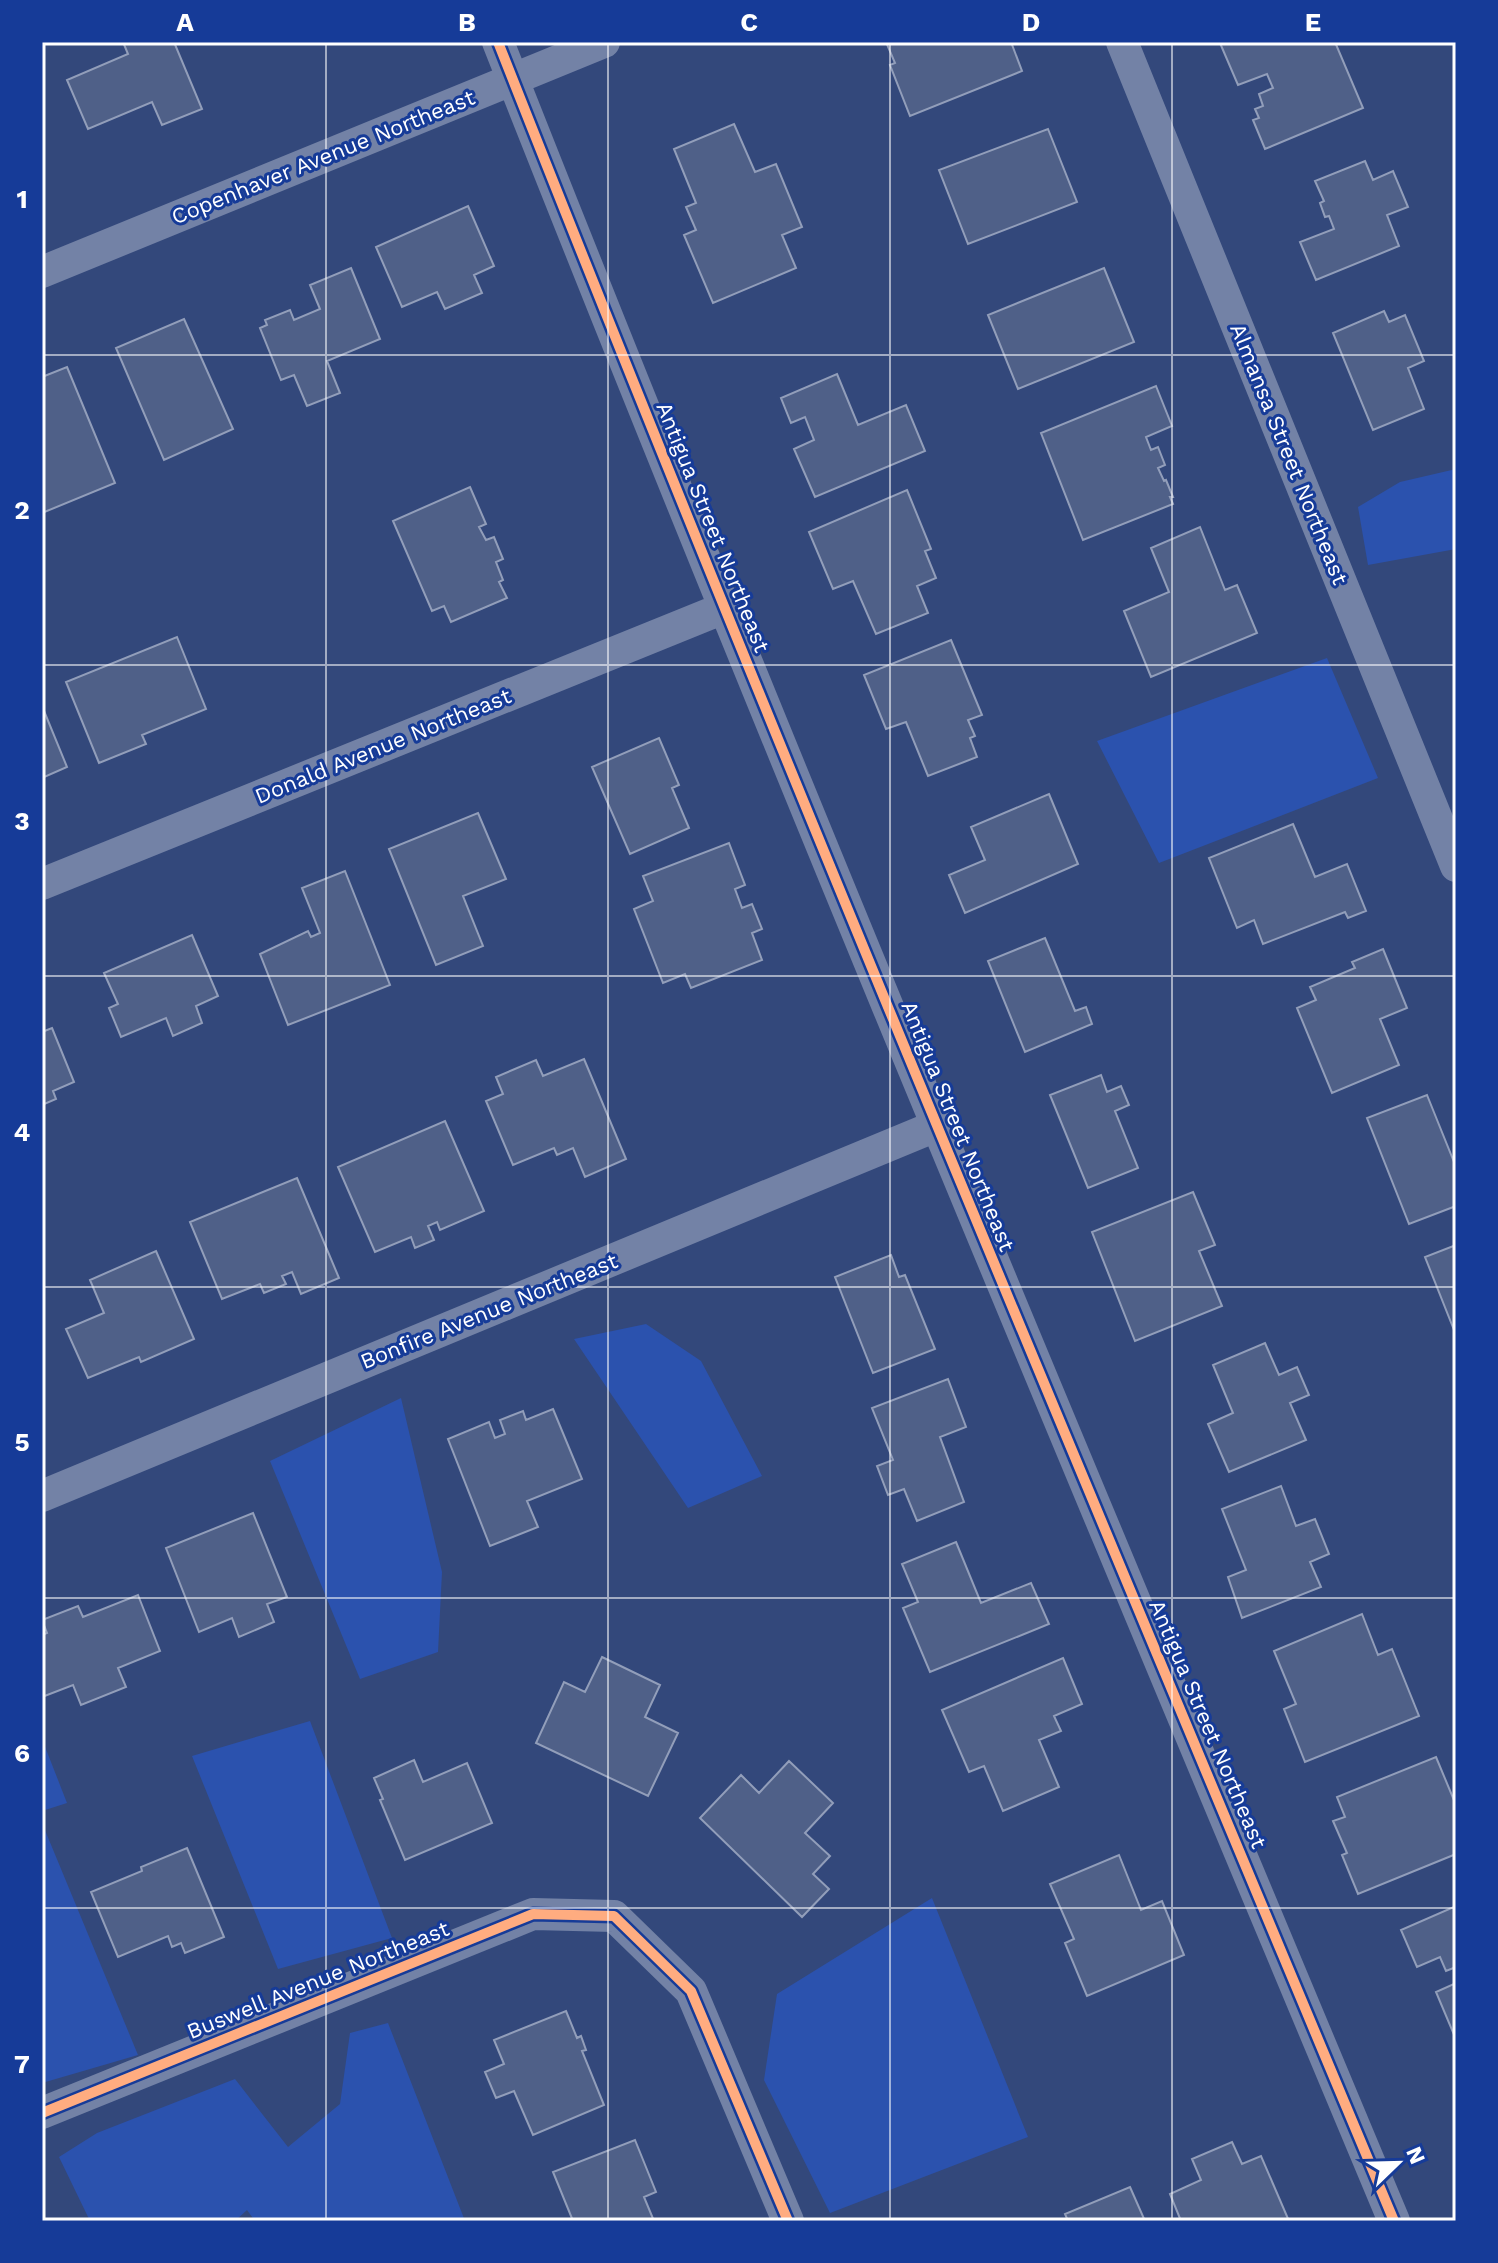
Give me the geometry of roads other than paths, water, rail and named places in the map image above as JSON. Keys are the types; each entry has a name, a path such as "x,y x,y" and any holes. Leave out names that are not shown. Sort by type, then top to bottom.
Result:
{"street":[{"name":"Antigua Street Northeast","path":"498,42 724,608 936,1126 1394,2221"},
{"name":"Copenhaver Avenue Northeast","path":"42,272 604,42"},
{"name":"Almansa Street Northeast","path":"1122,42 1456,866"},
{"name":"Donald Avenue Northeast","path":"42,884 724,608"},
{"name":"Bonfire Avenue Northeast","path":"42,1496 936,1126"},
{"name":"Buswell Avenue Northeast","path":"42,2113 533,1914 614,1916 691,1991 788,2221"}]}
